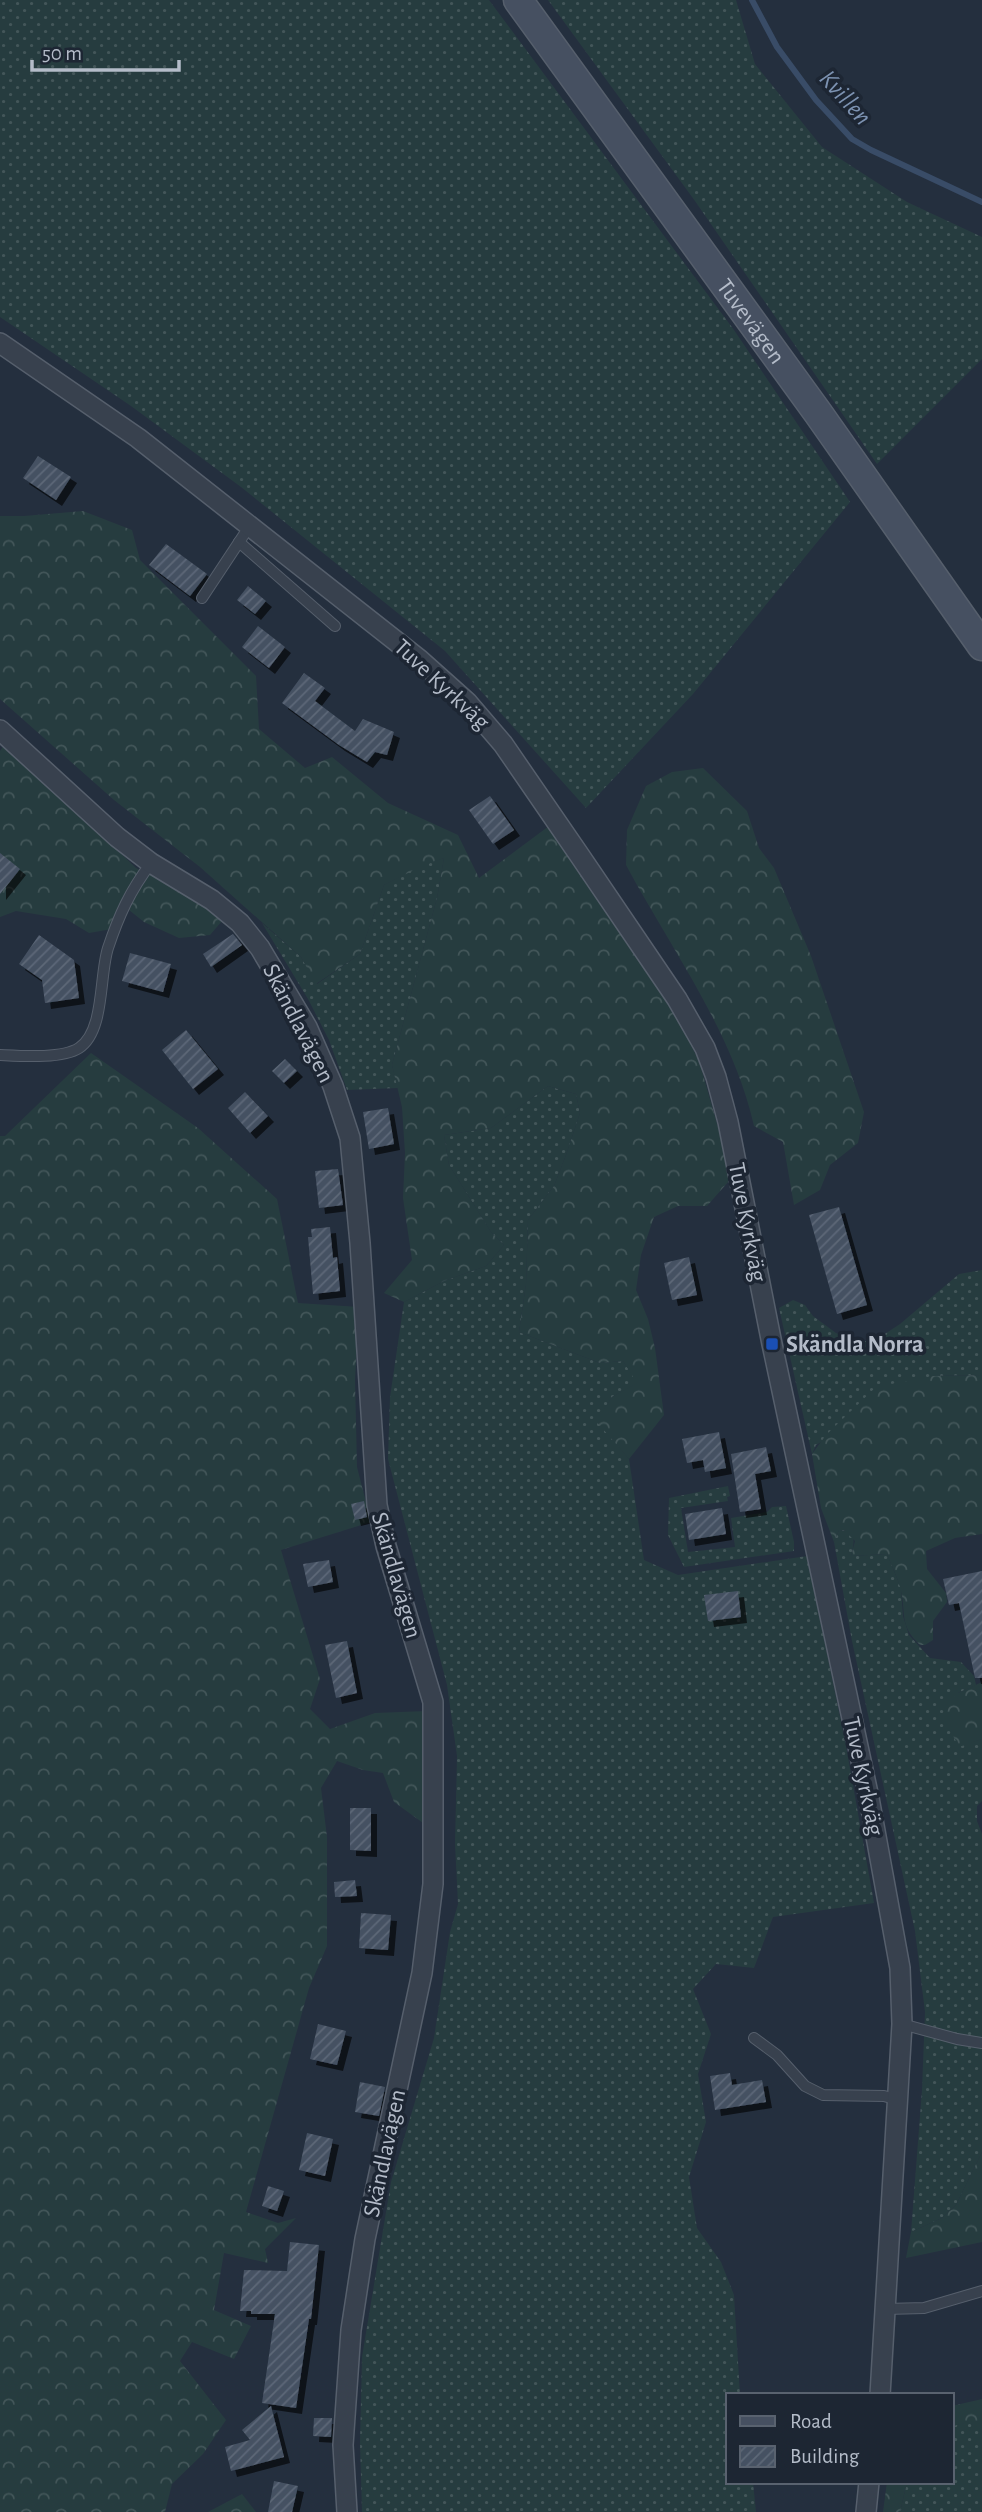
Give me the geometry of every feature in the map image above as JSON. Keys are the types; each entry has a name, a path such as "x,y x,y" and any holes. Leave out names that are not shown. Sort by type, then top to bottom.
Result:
{"main road":[{"name":"Tuvevägen","path":"518,0 818,413 982,646"}],"street":[{"name":"Tuve Kyrkväg","path":"0,342 138,438 244,535 420,660 478,714 527,779 662,976 705,1048 728,1122 772,1344 869,1798 900,1968 902,2024 880,2393"},
{"name":"Skändlavägen","path":"0,730 117,837 151,863 212,900 240,923 260,948 295,1007 333,1086 350,1138 360,1243 377,1506 433,1702 435,1788 431,1913 422,1973 366,2239 351,2330 343,2445 347,2512"},
{"path":"866,2512 869,2484"}],"lane":[{"path":"202,597 244,535 335,626"},
{"path":"0,1055 59,1054 76,1051 87,1042 93,1031 107,952 116,926 133,887 151,863"},
{"path":"902,2024 982,2043"},
{"path":"754,2038 777,2055 805,2086 823,2095 884,2096 898,2100"},
{"path":"886,2309 924,2308 982,2291"}],"green space":[{"path":"0,0 489,0 734,330 850,502 693,694 586,808 445,651 241,487 131,406 0,317"},
{"path":"548,0 736,0 755,64 822,147 907,202 982,237 982,359 877,464 695,201"},
{"path":"83,511 132,530 140,560 256,676 259,729 305,768 332,757 388,803 458,835 479,878 549,826 672,1003 700,1064 720,1134 729,1181 707,1206 678,1206 654,1217 641,1255 636,1290 648,1319 655,1348 664,1415 629,1459 596,1421 612,1397 637,1383 623,1361 600,1363 519,1332 526,1284 528,1220 554,1186 566,1155 580,1113 576,1094 548,1086 491,1128 444,1135 449,1165 491,1232 504,1245 486,1266 444,1281 404,1302 384,1293 412,1260 403,1198 405,1153 402,1107 392,1065 437,898 444,858 384,885 360,954 316,984 301,957 200,867 114,800 0,699 0,516"},
{"path":"6,742 136,868 185,892 222,921 210,935 179,938 144,922 124,906 112,929 89,933 66,919 16,911 0,917 0,751"},
{"path":"703,768 747,811 759,848 774,868 811,956 864,1112 858,1143 830,1165 820,1190 794,1205 783,1142 754,1126 744,1091 716,1024 626,865 627,830 646,786 672,772"},
{"path":"444,858 437,898 392,1065 398,1088 347,1090 329,1040 308,999 262,923 301,957 317,984 360,954 384,885 420,866"},
{"path":"91,1053 198,1128 277,1199 298,1303 359,1307 355,1380 357,1467 371,1522 281,1550 320,1679 310,1709 330,1729 375,1713 427,1711 430,1828 394,1802 383,1773 363,1770 337,1761 321,1788 327,1837 327,1946 309,1988 246,2212 278,2223 296,2218 265,2249 268,2263 224,2253 214,2310 251,2326 234,2359 192,2342 180,2361 226,2420 203,2454 172,2484 165,2512 0,2512 0,1136 5,1136"},
{"path":"548,1086 576,1094 580,1113 566,1155 554,1186 528,1220 526,1284 519,1332 600,1363 623,1361 638,1383 612,1397 597,1421 629,1459 644,1560 678,1575 807,1556 846,1746 874,1903 773,1917 754,1968 716,1964 693,1989 711,2034 698,2074 706,2122 689,2177 697,2228 721,2262 734,2295 740,2393 726,2393 726,2484 753,2484 756,2512 362,2512 362,2357 391,2182 434,2038 450,1932 458,1904 455,1844 457,1756 447,1685 388,1459 390,1397 404,1302 444,1281 486,1266 504,1245 491,1232 449,1165 444,1135 491,1128"},
{"path":"982,1270 982,1375 933,1376 816,1445 812,1454 779,1308 793,1300 805,1305 813,1316 836,1333 856,1341 874,1341 900,1324 959,1274"},
{"path":"982,1375 982,1534 955,1538 926,1551 927,1569 946,1593 947,1602 933,1621 933,1640 920,1645 906,1624 900,1587 887,1554 851,1556 855,1541 844,1530 839,1530 834,1542 821,1508 812,1454 826,1435 876,1387 933,1376"},
{"path":"728,1486 728,1501 681,1508 688,1552 735,1547 731,1518 786,1506 794,1551 684,1567 668,1535 669,1498"},
{"path":"839,1530 852,1535 854,1543 851,1556 887,1554 901,1588 903,1616 909,1635 930,1658 961,1662 974,1676 976,1685 958,1693 959,1746 982,1739 982,1801 977,1806 977,1821 982,1834 982,2152 956,2205 942,2218 911,2232 925,2012 915,1931 852,1641 834,1542"},
{"path":"982,1682 982,1739 959,1747 944,1719 945,1704 958,1693"},
{"path":"982,2152 982,2242 906,2258 911,2232 942,2218 956,2205"},
{"path":"982,2399 982,2420 954,2426 954,2406"},
{"path":"982,2419 982,2512 900,2512 907,2484 954,2484 954,2426"},
{"path":"887,2484 907,2484 900,2512 883,2512"},
{"path":"242,2494 256,2512 208,2512"}],"building":[{"path":"38,456 71,477 56,500 23,478"},
{"path":"166,544 207,574 190,596 149,565"},
{"path":"248,586 266,601 255,614 237,600"},
{"path":"258,626 285,647 269,668 242,647"},
{"path":"304,673 325,688 315,701 355,731 363,719 394,732 387,755 375,752 367,762 282,703"},
{"path":"490,796 514,830 493,844 469,810"},
{"path":"0,853 20,869 0,894"},
{"path":"233,934 242,945 211,967 203,954"},
{"path":"39,935 74,960 79,998 45,1003 42,980 19,964"},
{"path":"130,953 171,964 163,992 122,981"},
{"path":"186,1030 218,1069 193,1089 162,1050"},
{"path":"285,1059 297,1071 284,1083 272,1071"},
{"path":"245,1092 268,1116 250,1133 228,1108"},
{"path":"388,1108 394,1144 369,1149 363,1112"},
{"path":"338,1169 343,1205 319,1208 315,1171"},
{"path":"839,1207 867,1305 837,1314 809,1215"},
{"path":"330,1227 333,1258 337,1257 340,1291 313,1294 308,1237 312,1237 311,1229"},
{"path":"689,1257 697,1295 672,1300 664,1263"},
{"path":"719,1432 726,1468 705,1472 703,1460 687,1463 682,1439"},
{"path":"766,1447 771,1471 755,1474 761,1509 740,1512 731,1454"},
{"path":"364,1501 367,1517 355,1520 351,1504"},
{"path":"722,1508 726,1534 689,1540 685,1514"},
{"path":"329,1560 333,1582 308,1587 303,1564"},
{"path":"982,1571 982,1678 975,1678 959,1603 949,1605 943,1579"},
{"path":"738,1591 741,1617 708,1621 704,1595"},
{"path":"347,1641 357,1693 336,1698 325,1645"},
{"path":"350,1808 371,1808 371,1851 350,1850"},
{"path":"355,1880 357,1896 335,1897 334,1882"},
{"path":"361,1913 391,1915 388,1950 359,1948"},
{"path":"318,2024 346,2031 337,2065 310,2059"},
{"path":"730,2073 732,2085 762,2080 766,2102 715,2110 710,2076"},
{"path":"360,2082 385,2087 379,2116 355,2112"},
{"path":"307,2133 333,2139 325,2176 299,2170"},
{"path":"268,2186 284,2191 277,2211 262,2206"},
{"path":"290,2242 319,2245 311,2319 296,2408 262,2403 275,2314 240,2311 244,2270 287,2271"},
{"path":"271,2406 284,2457 231,2471 225,2447 250,2440 242,2430"},
{"path":"314,2418 332,2418 331,2437 313,2436"},
{"path":"274,2481 298,2486 292,2512 268,2512"}],"waterway":[{"name":"Kvillen","path":"752,0 777,47 816,100 852,139 982,202"}],"place":[{"name":"Skändla Norra","path":"772,1344"}]}
